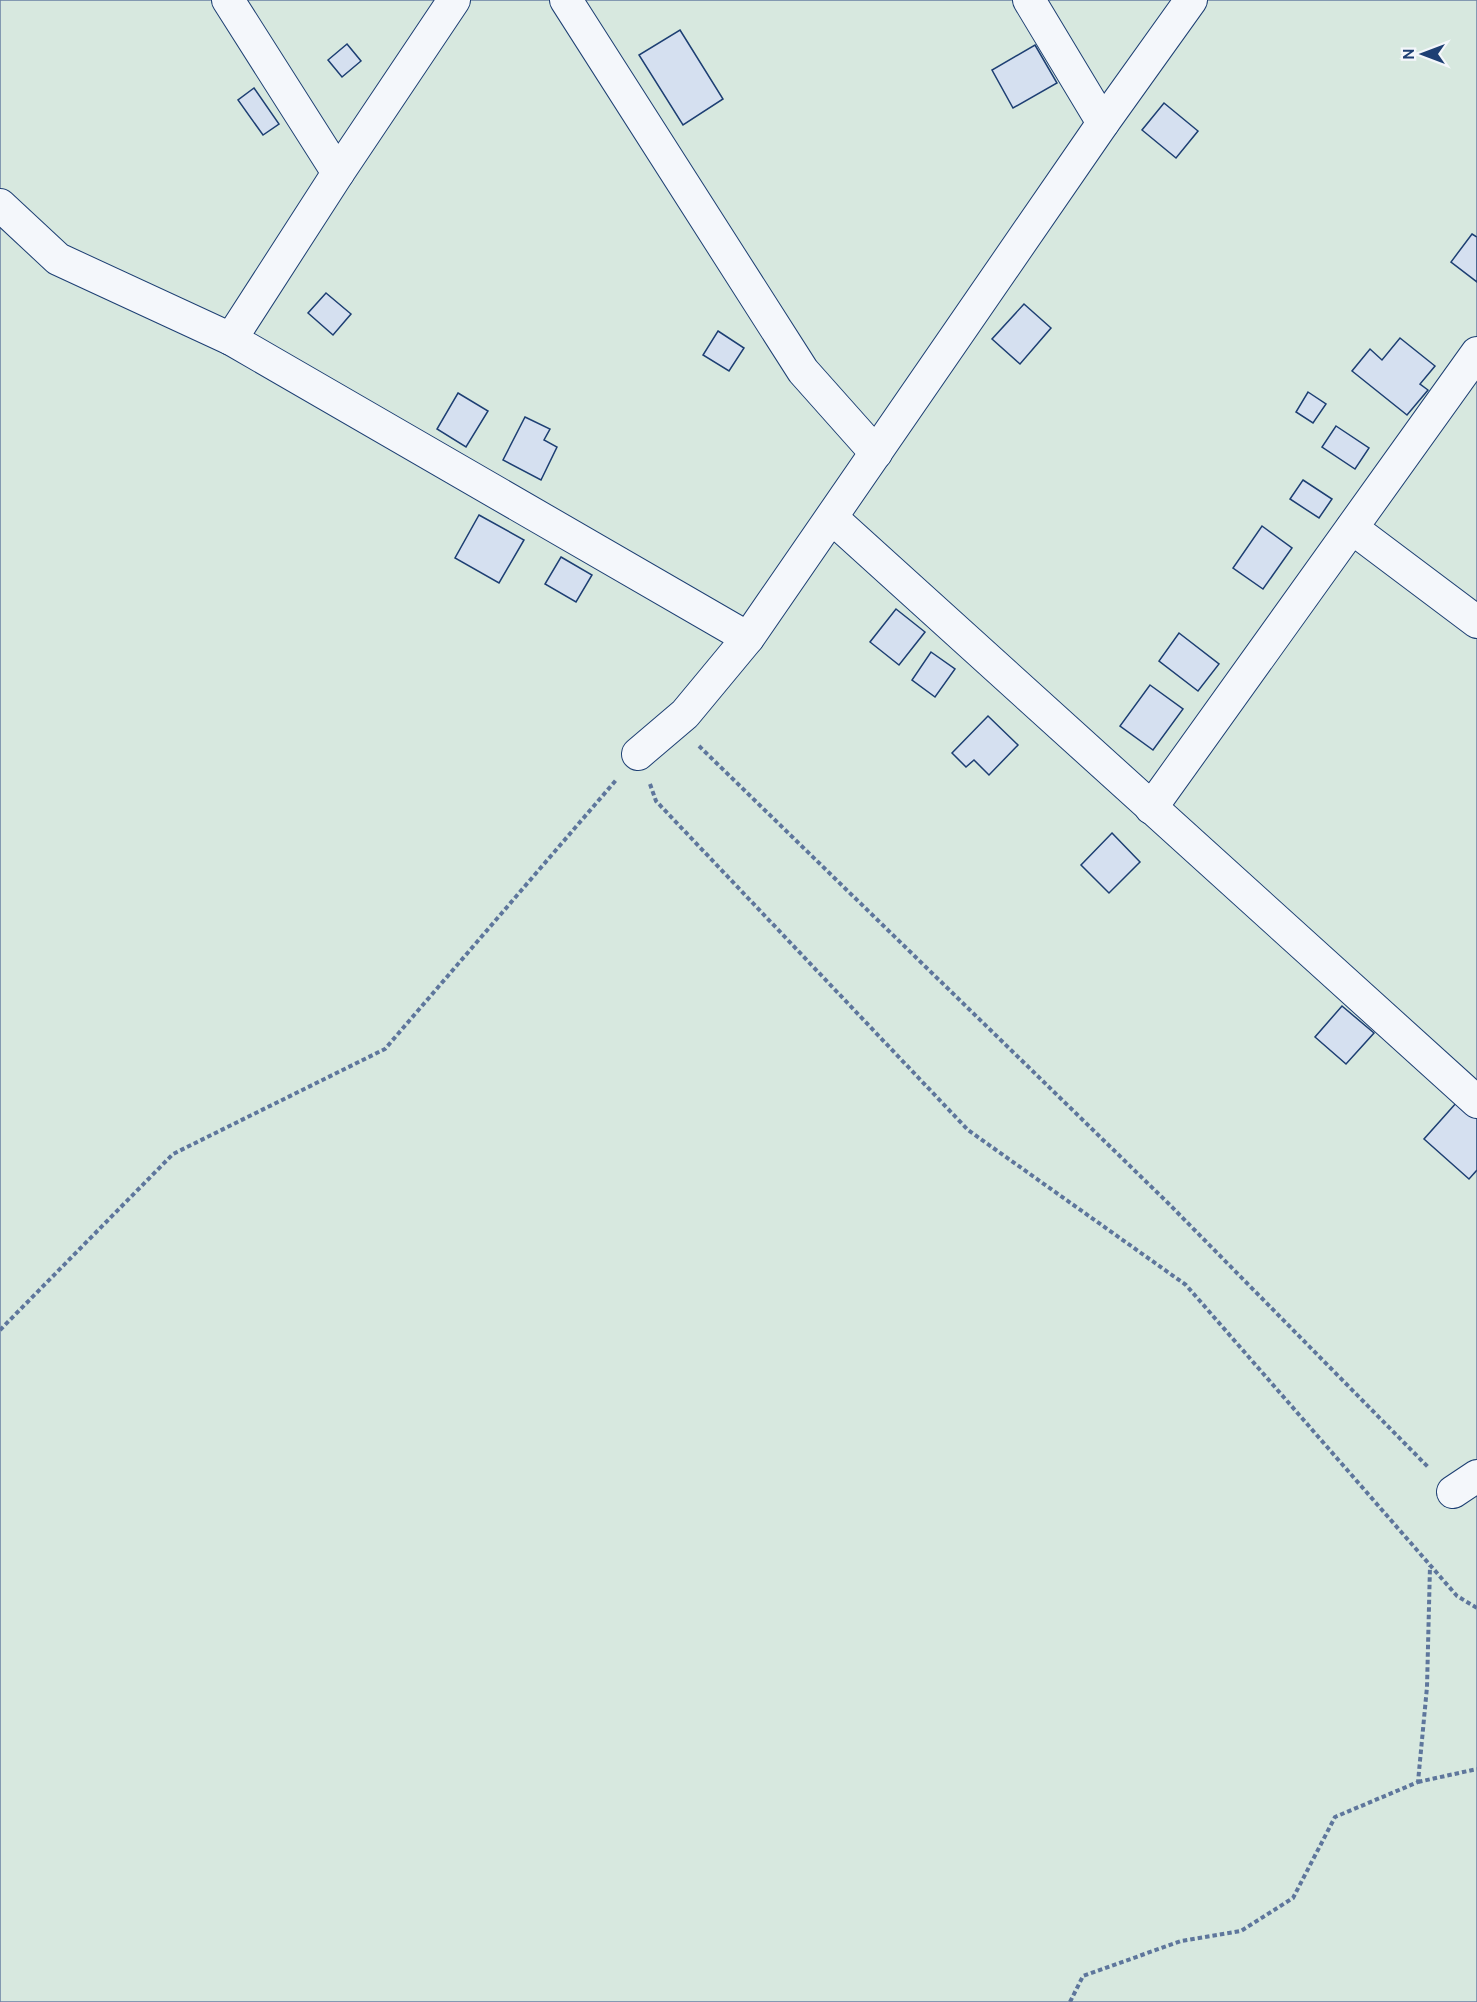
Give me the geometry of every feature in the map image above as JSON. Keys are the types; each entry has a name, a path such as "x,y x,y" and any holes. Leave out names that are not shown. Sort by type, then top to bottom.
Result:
{"street":[{"path":"228,0 338,173"},
{"path":"231,339 338,173 454,0"},
{"path":"566,0 803,371 876,453"},
{"path":"1029,0 1103,123"},
{"path":"638,754 685,714 748,638 1103,123 1191,0"},
{"path":"0,205 58,259 231,339 748,638"},
{"path":"1151,808 1477,353"},
{"path":"832,518 1477,1102"},
{"path":"1352,528 1477,622"}],"path":[{"path":"685,714 691,739 1168,1204 1465,1484"},
{"path":"0,1330 173,1154 385,1049 638,754 656,801 968,1130 1186,1285 1457,1596 1477,1608"},
{"path":"1418,1782 1427,1687 1430,1565"},
{"path":"1070,2002 1083,1976 1181,1941 1241,1932 1293,1898 1335,1817 1418,1782 1477,1769"}],"shaded area":[{"path":"0,0 1477,0 1477,2002 0,2002"}],"building":[{"path":"680,30 723,99 683,125 639,55"},
{"path":"347,44 361,61 342,77 328,60"},
{"path":"1035,45 1057,83 1013,108 992,70"},
{"path":"254,88 279,124 263,135 238,100"},
{"path":"1164,103 1198,131 1176,158 1142,130"},
{"path":"1472,234 1477,237 1477,282 1451,262"},
{"path":"326,293 351,314 333,335 308,313"},
{"path":"1024,304 1051,328 1020,364 992,339"},
{"path":"718,331 744,348 729,371 703,355"},
{"path":"1400,338 1435,366 1420,384 1428,390 1407,415 1352,371 1370,349 1382,360"},
{"path":"1308,392 1326,404 1313,423 1296,412"},
{"path":"458,393 488,411 466,447 437,429"},
{"path":"525,417 550,429 544,440 557,447 541,480 503,460"},
{"path":"1336,426 1369,448 1355,469 1322,447"},
{"path":"1303,480 1332,499 1319,518 1290,499"},
{"path":"479,515 524,540 499,583 455,558"},
{"path":"1262,526 1292,548 1263,589 1233,568"},
{"path":"561,557 592,575 576,602 545,584"},
{"path":"896,609 925,632 899,665 870,642"},
{"path":"1179,633 1219,664 1198,691 1159,661"},
{"path":"931,652 955,669 935,697 912,680"},
{"path":"1150,685 1183,709 1153,750 1120,726"},
{"path":"988,716 1018,745 989,775 974,760 966,767 952,753"},
{"path":"1112,833 1140,862 1109,893 1081,865"},
{"path":"1342,1006 1374,1033 1346,1064 1315,1037"},
{"path":"1457,1102 1477,1119 1477,1170 1469,1179 1424,1139"}]}
